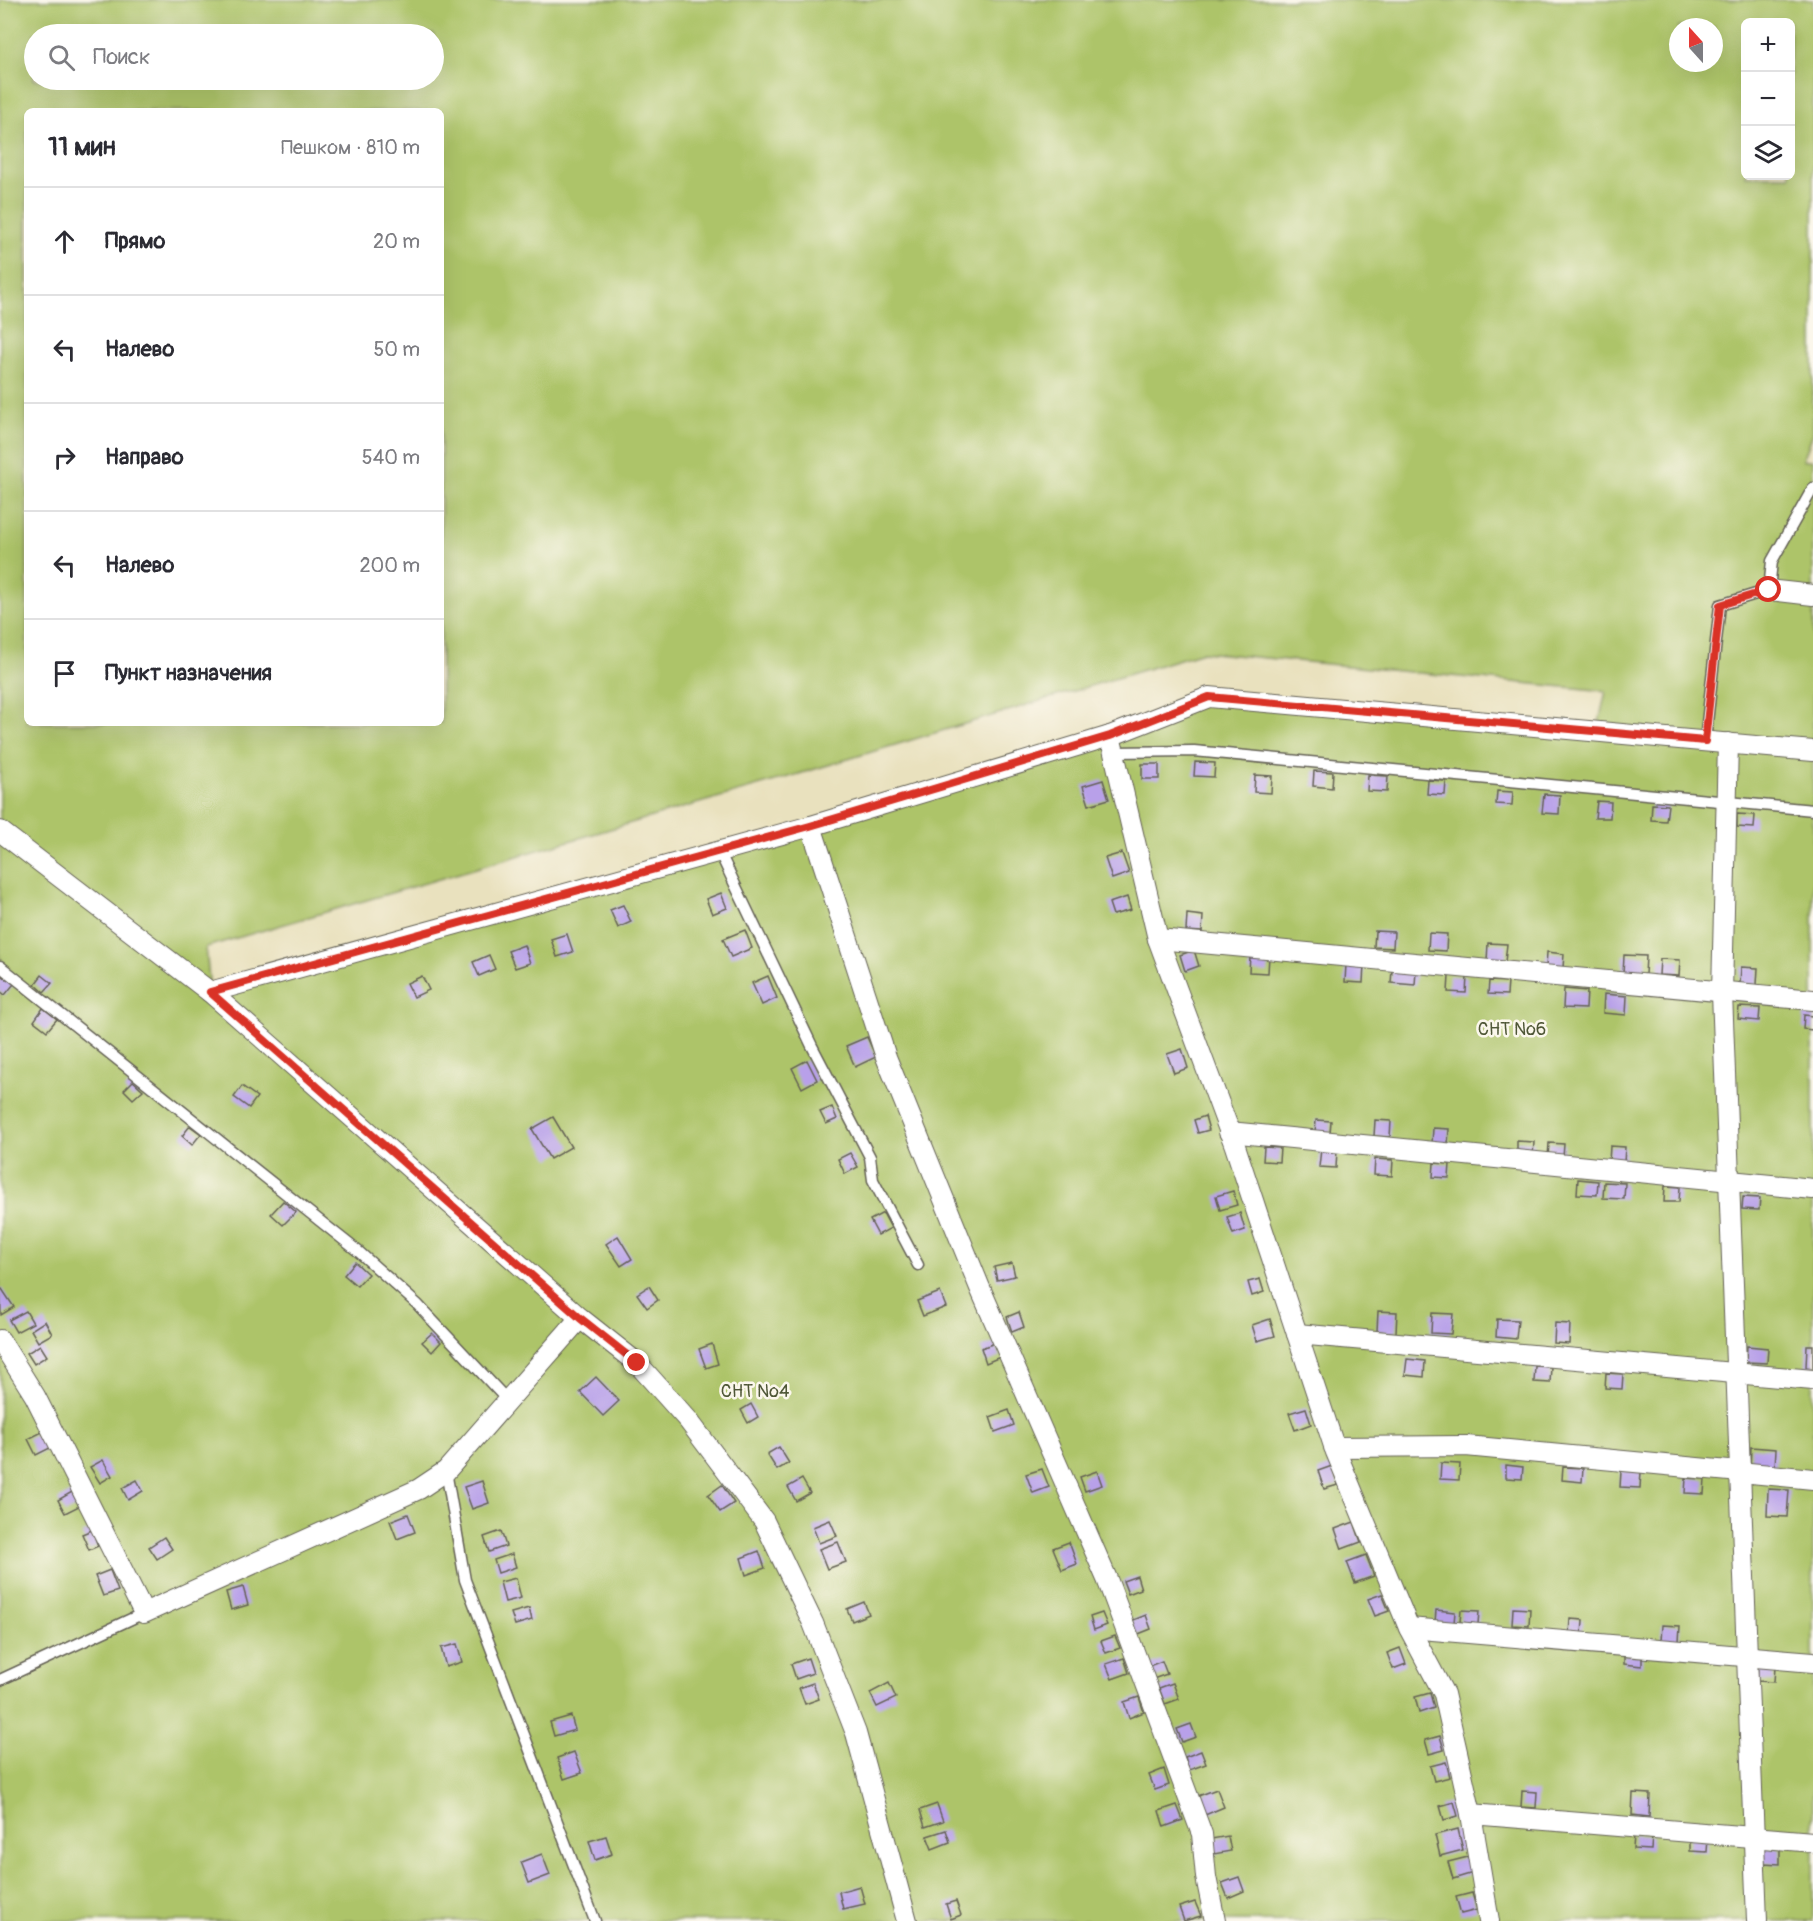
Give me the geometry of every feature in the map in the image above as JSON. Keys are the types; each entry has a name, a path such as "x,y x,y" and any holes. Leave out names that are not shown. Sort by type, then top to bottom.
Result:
{"street":[{"path":"1769,590 1813,595"},
{"path":"210,992 1112,744 1209,697 1813,751"},
{"path":"1728,743 1722,993 1757,1921"},
{"path":"1112,744 1158,939 1229,1132 1334,1447 1409,1628 1444,1694 1471,1814 1489,1921"},
{"path":"810,826 886,1057 980,1288 1107,1579 1194,1812 1202,1834 1206,1877 1215,1921"},
{"path":"0,831 210,992 580,1318 637,1363 688,1420 764,1521 813,1623 856,1733 907,1921"},
{"path":"1158,939 1813,1000"},
{"path":"1229,1132 1813,1189"},
{"path":"0,1340 35,1396 144,1613 419,1489 446,1471 580,1318"},
{"path":"1297,1334 1736,1371 1813,1380"},
{"path":"1334,1447 1466,1446 1740,1474 1813,1479"},
{"path":"1409,1628 1813,1662"},
{"path":"1471,1814 1813,1842"}],"lane":[{"path":"1705,741 1720,605 1769,590 1772,561 1813,488"},
{"path":"1112,744 1813,810"},
{"path":"719,851 812,1046 870,1157 873,1180 918,1265"},
{"path":"0,966 359,1252 417,1304 508,1401"},
{"path":"446,1471 465,1580 595,1921"},
{"path":"0,1680 144,1613"}],"green space":[{"path":"0,0 1813,0 1813,433 1803,460 1813,460 1813,1921 0,1921","holes":["1203,652 1606,691 1597,731 1209,697 811,826 210,991 206,947 792,776"]}],"building":[{"path":"1195,762 1215,763 1214,777 1194,776"},
{"path":"1142,764 1159,764 1159,779 1142,779"},
{"path":"1314,771 1333,772 1332,788 1313,786"},
{"path":"1255,775 1272,776 1271,793 1254,792"},
{"path":"1368,775 1388,776 1387,792 1367,791"},
{"path":"1103,780 1109,799 1089,805 1083,786"},
{"path":"1428,780 1446,781 1445,795 1427,794"},
{"path":"1497,791 1513,792 1512,805 1496,804"},
{"path":"1544,794 1560,795 1559,814 1542,813"},
{"path":"1597,801 1611,802 1610,818 1595,818"},
{"path":"1652,804 1668,805 1666,821 1651,820"},
{"path":"1737,814 1755,815 1754,828 1737,827"},
{"path":"1122,853 1129,873 1112,879 1105,858"},
{"path":"721,893 727,908 712,914 706,899"},
{"path":"1127,897 1131,910 1113,915 1109,903"},
{"path":"623,905 631,922 618,928 610,910"},
{"path":"1187,914 1203,916 1202,932 1186,931"},
{"path":"745,930 752,948 731,957 723,939"},
{"path":"1375,931 1394,932 1393,948 1374,947"},
{"path":"1429,933 1447,934 1446,951 1428,950"},
{"path":"567,934 573,952 557,957 551,939"},
{"path":"1488,943 1507,944 1505,962 1487,961"},
{"path":"524,945 530,963 515,968 508,951"},
{"path":"1194,950 1199,966 1185,971 1180,955"},
{"path":"1547,952 1564,954 1563,968 1546,967"},
{"path":"489,955 495,969 479,976 473,962"},
{"path":"1250,955 1269,956 1268,973 1249,972"},
{"path":"1624,955 1646,956 1645,975 1623,974"},
{"path":"1660,959 1680,960 1679,976 1659,975"},
{"path":"1346,964 1364,965 1363,983 1345,982"},
{"path":"1741,967 1758,968 1757,985 1740,984"},
{"path":"1392,970 1416,971 1415,985 1391,983"},
{"path":"0,974 14,984 5,995 0,991"},
{"path":"42,975 52,983 44,992 35,984"},
{"path":"422,976 429,990 414,997 407,983"},
{"path":"768,976 777,998 762,1005 752,983"},
{"path":"1449,976 1467,977 1466,993 1448,992"},
{"path":"1489,981 1508,982 1507,995 1488,994"},
{"path":"1564,989 1587,991 1586,1009 1563,1008"},
{"path":"1604,994 1627,996 1626,1015 1603,1013"},
{"path":"1739,1007 1760,1008 1759,1021 1738,1019"},
{"path":"43,1008 57,1019 47,1031 34,1021"},
{"path":"1804,1015 1813,1016 1813,1030 1803,1029"},
{"path":"867,1037 876,1057 855,1067 846,1046"},
{"path":"1182,1049 1188,1068 1174,1073 1167,1054"},
{"path":"807,1060 817,1080 802,1088 792,1068"},
{"path":"133,1081 143,1090 133,1099 124,1090"},
{"path":"242,1086 257,1097 249,1108 234,1097"},
{"path":"832,1107 837,1119 826,1124 820,1112"},
{"path":"1205,1116 1209,1130 1198,1133 1194,1120"},
{"path":"553,1117 571,1147 550,1159 532,1129"},
{"path":"1316,1120 1331,1121 1330,1133 1315,1132"},
{"path":"1375,1120 1391,1121 1390,1137 1374,1136"},
{"path":"190,1126 201,1134 192,1145 182,1136"},
{"path":"1433,1128 1449,1129 1448,1145 1432,1144"},
{"path":"1517,1141 1534,1142 1533,1155 1517,1154"},
{"path":"1549,1143 1564,1144 1563,1158 1548,1157"},
{"path":"1610,1146 1625,1147 1624,1163 1609,1162"},
{"path":"1264,1147 1280,1148 1279,1162 1263,1161"},
{"path":"1321,1149 1337,1150 1336,1168 1319,1167"},
{"path":"850,1153 858,1167 845,1174 838,1159"},
{"path":"1375,1159 1393,1160 1392,1176 1374,1175"},
{"path":"1434,1163 1450,1164 1449,1178 1433,1177"},
{"path":"1578,1179 1598,1181 1597,1195 1577,1194"},
{"path":"1604,1182 1625,1183 1624,1199 1603,1198"},
{"path":"1665,1186 1680,1187 1679,1202 1664,1202"},
{"path":"1233,1191 1237,1205 1220,1210 1216,1196"},
{"path":"1743,1197 1760,1198 1759,1210 1742,1209"},
{"path":"283,1201 296,1212 283,1225 271,1214"},
{"path":"883,1213 891,1228 878,1235 870,1220"},
{"path":"1240,1213 1245,1230 1233,1234 1227,1217"},
{"path":"618,1236 632,1259 621,1266 606,1244"},
{"path":"355,1262 368,1274 357,1286 344,1275"},
{"path":"1012,1263 1015,1276 997,1280 994,1267"},
{"path":"1260,1279 1264,1292 1252,1296 1248,1282"},
{"path":"649,1286 658,1300 647,1308 637,1294"},
{"path":"2,1289 14,1307 1,1315 0,1290"},
{"path":"940,1292 946,1307 923,1316 917,1301"},
{"path":"26,1311 33,1323 16,1332 9,1320"},
{"path":"1378,1311 1397,1312 1396,1333 1377,1331"},
{"path":"1019,1312 1024,1327 1012,1332 1007,1317"},
{"path":"1432,1313 1453,1314 1451,1334 1431,1333"},
{"path":"1270,1319 1275,1336 1257,1341 1252,1325"},
{"path":"1497,1319 1518,1320 1516,1339 1496,1337"},
{"path":"45,1321 52,1334 38,1342 31,1330"},
{"path":"1555,1323 1570,1324 1569,1344 1554,1343"},
{"path":"432,1333 441,1342 432,1352 422,1342"},
{"path":"995,1343 1000,1357 986,1363 981,1348"},
{"path":"712,1344 718,1364 706,1368 699,1349"},
{"path":"40,1345 47,1356 34,1364 27,1353"},
{"path":"1807,1345 1813,1345 1813,1368 1806,1367"},
{"path":"1747,1346 1768,1348 1767,1363 1746,1362"},
{"path":"1407,1359 1425,1361 1424,1377 1405,1375"},
{"path":"1535,1366 1551,1367 1550,1383 1534,1382"},
{"path":"1606,1373 1623,1374 1622,1389 1605,1388"},
{"path":"596,1377 619,1401 603,1416 580,1392"},
{"path":"751,1404 758,1417 748,1423 741,1410"},
{"path":"1306,1408 1311,1424 1295,1430 1289,1413"},
{"path":"1009,1410 1014,1425 995,1432 990,1417"},
{"path":"44,1431 52,1447 36,1455 28,1439"},
{"path":"779,1447 789,1463 777,1470 767,1454"},
{"path":"1751,1447 1776,1449 1775,1467 1750,1466"},
{"path":"103,1460 112,1476 100,1483 90,1467"},
{"path":"1441,1463 1460,1464 1459,1480 1440,1479"},
{"path":"1506,1465 1523,1467 1522,1479 1506,1478"},
{"path":"1332,1466 1338,1485 1324,1489 1318,1471"},
{"path":"1563,1467 1583,1468 1582,1482 1562,1480"},
{"path":"1042,1469 1049,1487 1033,1493 1026,1474"},
{"path":"1097,1471 1102,1485 1085,1491 1080,1477"},
{"path":"1621,1471 1641,1472 1640,1488 1620,1487"},
{"path":"1686,1478 1705,1479 1704,1494 1685,1493"},
{"path":"802,1479 810,1493 796,1501 788,1487"},
{"path":"137,1480 143,1491 128,1500 122,1488"},
{"path":"482,1481 489,1503 472,1509 464,1487"},
{"path":"722,1485 734,1503 720,1512 708,1495"},
{"path":"1768,1489 1789,1490 1787,1517 1767,1516"},
{"path":"72,1492 79,1506 65,1513 58,1500"},
{"path":"408,1514 415,1532 397,1539 390,1521"},
{"path":"830,1520 837,1536 819,1543 813,1527"},
{"path":"1354,1522 1361,1542 1342,1549 1335,1529"},
{"path":"92,1530 98,1546 89,1550 82,1534"},
{"path":"501,1531 506,1546 489,1552 484,1537"},
{"path":"164,1537 172,1549 157,1559 149,1547"},
{"path":"838,1542 846,1562 827,1569 819,1549"},
{"path":"1069,1542 1077,1564 1062,1570 1053,1548"},
{"path":"759,1551 765,1568 746,1575 741,1558"},
{"path":"512,1554 516,1567 498,1573 494,1560"},
{"path":"1366,1555 1374,1576 1355,1583 1347,1562"},
{"path":"110,1570 118,1591 103,1596 95,1576"},
{"path":"1137,1576 1141,1589 1128,1594 1123,1581"},
{"path":"516,1578 521,1598 505,1602 500,1582"},
{"path":"243,1587 248,1605 231,1610 226,1592"},
{"path":"1382,1594 1389,1611 1375,1616 1368,1599"},
{"path":"864,1602 869,1614 852,1621 847,1609"},
{"path":"529,1608 532,1620 515,1625 511,1613"},
{"path":"1513,1608 1530,1609 1529,1626 1512,1625"},
{"path":"1436,1610 1455,1612 1454,1623 1435,1622"},
{"path":"1461,1610 1479,1611 1478,1624 1460,1622"},
{"path":"1102,1613 1107,1625 1094,1630 1090,1617"},
{"path":"1146,1615 1151,1629 1136,1635 1131,1621"},
{"path":"1570,1619 1583,1620 1582,1635 1569,1634"},
{"path":"1662,1625 1680,1626 1679,1641 1661,1640"},
{"path":"1115,1636 1120,1648 1106,1653 1101,1641"},
{"path":"457,1644 462,1662 446,1667 441,1648"},
{"path":"1400,1648 1406,1664 1393,1669 1387,1653"},
{"path":"1624,1654 1642,1655 1642,1666 1624,1664"},
{"path":"808,1658 813,1673 796,1679 791,1664"},
{"path":"1124,1658 1129,1673 1112,1679 1106,1664"},
{"path":"1162,1661 1167,1674 1153,1679 1149,1666"},
{"path":"1758,1666 1775,1667 1774,1682 1757,1681"},
{"path":"813,1683 819,1699 805,1704 799,1688"},
{"path":"889,1683 896,1698 877,1707 870,1693"},
{"path":"1173,1683 1179,1699 1165,1704 1159,1688"},
{"path":"1430,1693 1434,1708 1419,1713 1415,1697"},
{"path":"1139,1697 1144,1712 1129,1718 1124,1702"},
{"path":"571,1716 575,1730 554,1736 550,1722"},
{"path":"1191,1724 1196,1737 1182,1742 1177,1729"},
{"path":"1440,1736 1444,1750 1429,1754 1425,1740"},
{"path":"1201,1751 1206,1764 1189,1770 1185,1757"},
{"path":"574,1752 582,1773 564,1779 557,1758"},
{"path":"1446,1762 1450,1777 1434,1781 1430,1766"},
{"path":"1164,1769 1169,1785 1155,1790 1149,1775"},
{"path":"1217,1789 1224,1807 1205,1815 1198,1796"},
{"path":"1522,1791 1537,1792 1536,1808 1521,1807"},
{"path":"1633,1793 1650,1794 1649,1817 1632,1815"},
{"path":"1454,1802 1458,1816 1444,1820 1440,1806"},
{"path":"937,1804 943,1821 925,1827 920,1810"},
{"path":"1177,1805 1183,1820 1164,1827 1159,1811"},
{"path":"1458,1829 1463,1850 1440,1856 1435,1835"},
{"path":"946,1830 950,1842 932,1849 927,1836"},
{"path":"1634,1835 1652,1836 1651,1850 1633,1849"},
{"path":"606,1836 612,1854 595,1860 589,1841"},
{"path":"1228,1836 1231,1851 1214,1854 1211,1839"},
{"path":"1690,1838 1708,1839 1707,1852 1690,1851"},
{"path":"1764,1847 1780,1848 1780,1864 1763,1863"},
{"path":"542,1854 550,1875 529,1883 521,1862"},
{"path":"1468,1857 1473,1873 1453,1879 1448,1862"},
{"path":"1239,1877 1244,1891 1228,1898 1222,1883"},
{"path":"860,1886 865,1904 843,1909 839,1892"},
{"path":"1472,1893 1477,1910 1461,1914 1456,1897"},
{"path":"956,1901 961,1915 951,1919 946,1904"},
{"path":"1195,1902 1201,1916 1184,1921 1179,1907"}],"route":[{"path":"637,1363 580,1318 210,992 810,826 1110,736 1209,697 1705,741 1720,605 1769,590"}],"park label":[{"name":"СНТ №6","path":"1512,1029"},
{"name":"СНТ №4","path":"755,1391"}]}
